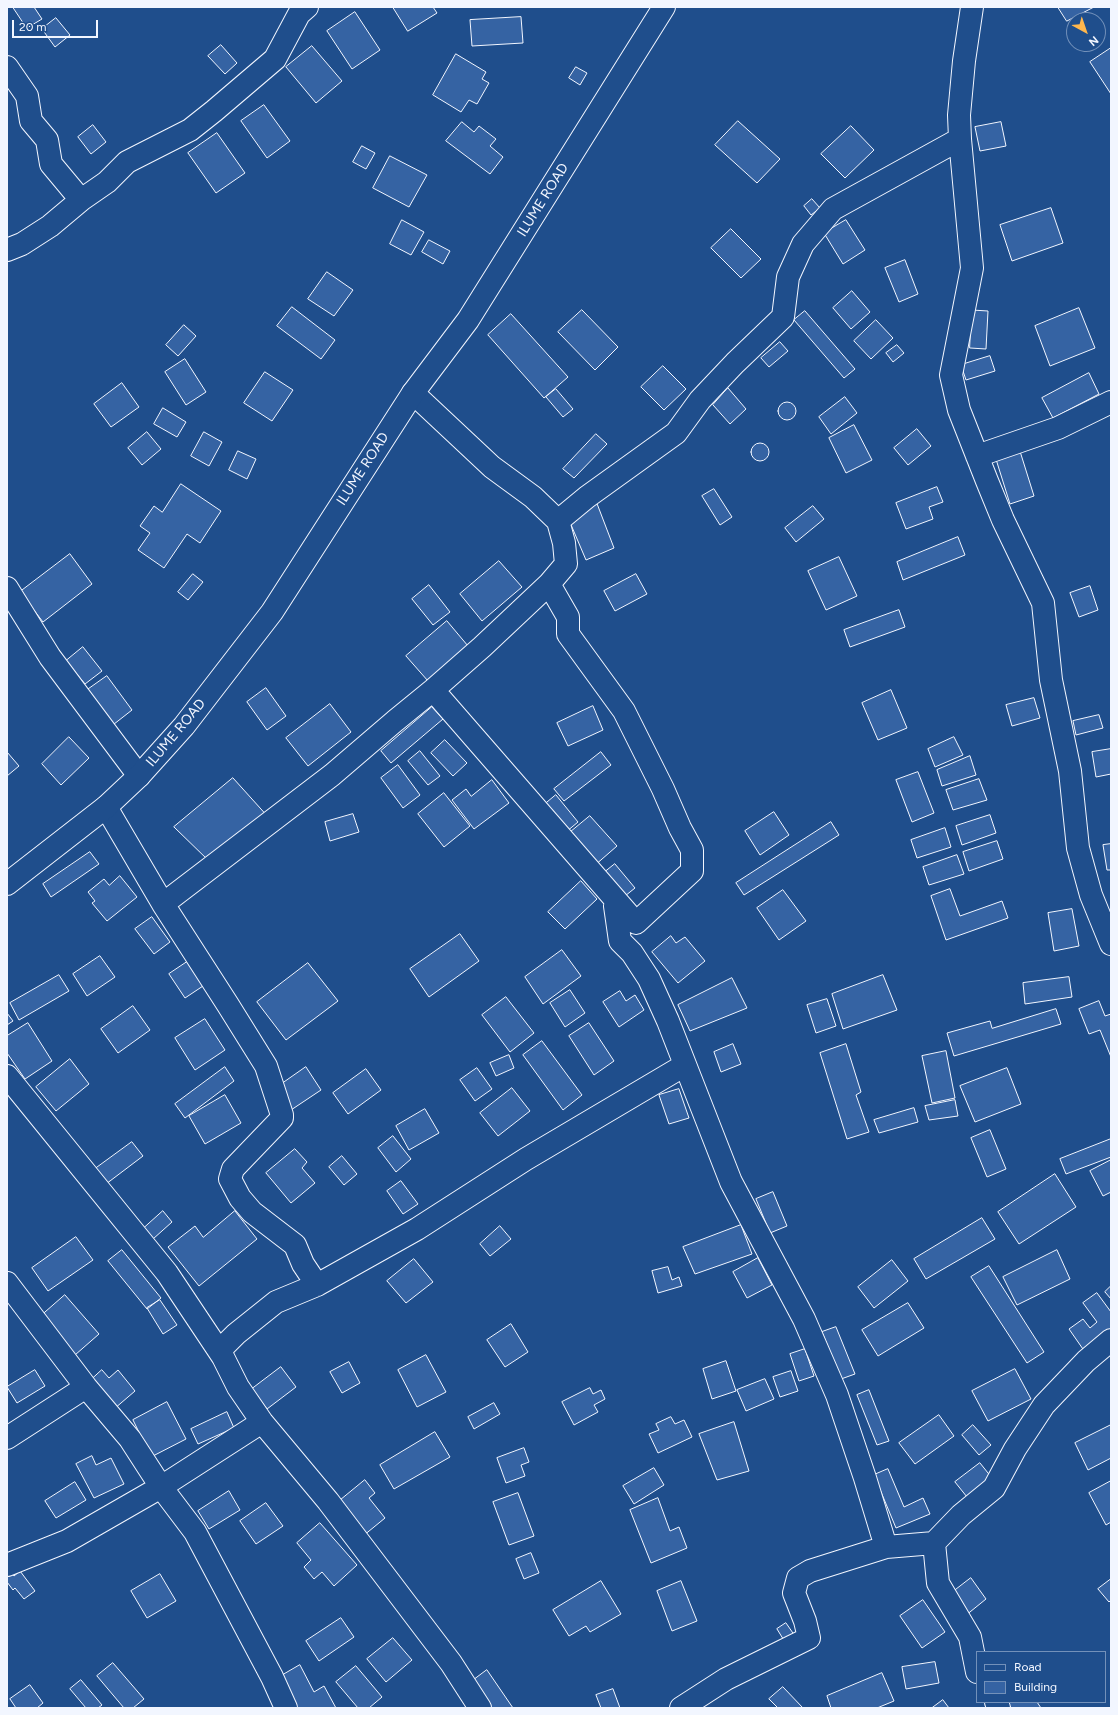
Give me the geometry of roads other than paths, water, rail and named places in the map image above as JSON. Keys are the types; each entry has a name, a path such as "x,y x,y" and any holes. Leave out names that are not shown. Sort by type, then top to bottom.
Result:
{"street":[{"path":"7,250 22,244 39,233 80,200 107,182 127,162 190,130 214,111 275,58 299,14 308,7"},
{"name":"ILUME ROAD","path":"7,884 106,807 139,776 184,726 272,612 413,392 468,320 664,7"},
{"path":"972,7 961,99 960,139 972,268 951,375 959,410 1003,520 1044,603 1051,680 1070,772 1078,848 1091,894 1111,944"},
{"path":"7,67 27,96 31,120 47,140 51,164 80,200"},
{"path":"558,521 587,497 676,432 700,400 735,363 783,317 788,277 803,244 833,209 960,139"},
{"path":"163,904 332,775 395,720 433,690 482,647 549,584 566,564 564,543 558,521 533,497 492,467 413,392"},
{"path":"977,456 1058,428 1111,402"},
{"path":"549,584 568,617 568,634 624,712 692,850 692,872 636,923"},
{"path":"7,588 50,657 139,776"},
{"path":"433,690 636,923"},
{"path":"106,807 163,904 266,1066 282,1115 279,1122 232,1169 230,1179 240,1198 252,1212 295,1246 303,1264 317,1285"},
{"path":"636,923 615,906 620,941 632,953 649,979 668,1021 731,1182 804,1319 837,1395 886,1547"},
{"path":"223,1357 222,1349 231,1339 276,1302 317,1285 417,1230 526,1159 685,1065"},
{"path":"7,1076 167,1274 223,1357 238,1387 262,1422 328,1502 451,1663 480,1708"},
{"path":"7,1283 86,1386 130,1439 161,1487 198,1539 272,1677 286,1708"},
{"path":"687,1706 726,1679 809,1638 805,1621 794,1593 798,1578 810,1571 886,1547 934,1543 961,1515 994,1488 1015,1449 1044,1405 1086,1361 1111,1340"},
{"path":"7,1438 86,1386"},
{"path":"7,1565 67,1541 161,1487 262,1422"},
{"path":"934,1543 938,1583 970,1638 976,1667"}]}
